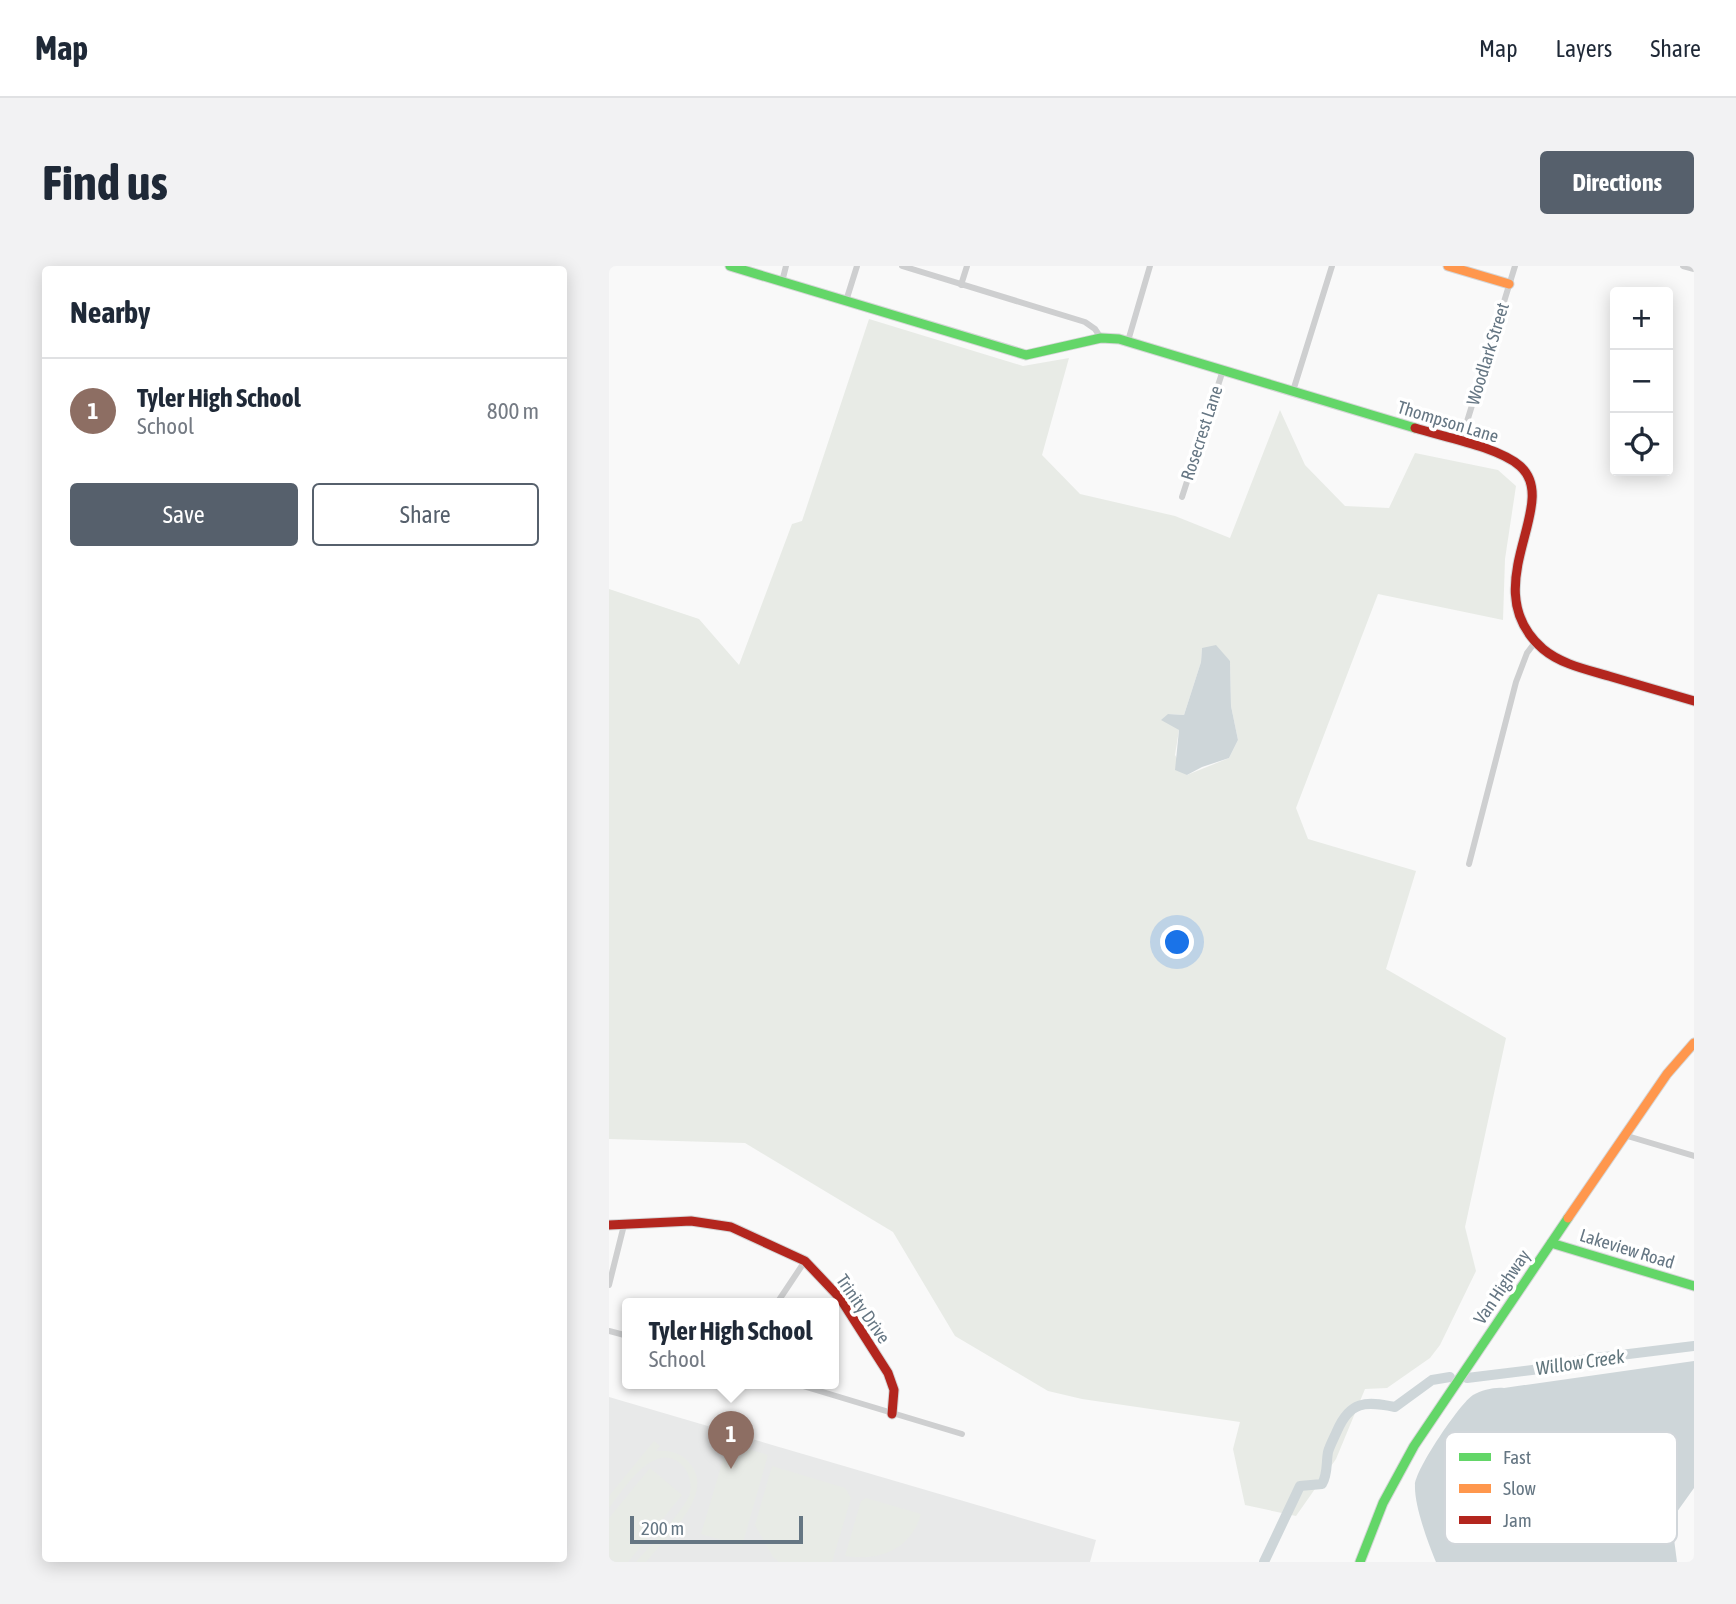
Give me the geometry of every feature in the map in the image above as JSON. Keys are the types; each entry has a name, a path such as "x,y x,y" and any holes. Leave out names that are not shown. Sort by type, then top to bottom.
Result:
{"street":[{"name":"Thompson Lane","path":"730,266 1025,355 1101,338 1128,341 1461,442 1513,461 1523,468 1531,482 1533,503 1517,557 1513,589 1520,616 1536,641 1560,660 1694,701"},
{"path":"782,282 786,266"},
{"path":"846,301 857,266"},
{"name":"Thompson Lane","path":"902,266 1085,322 1095,329 1101,338"},
{"path":"961,285 967,266"},
{"path":"1128,341 1150,266"},
{"path":"1293,391 1332,266"},
{"path":"1448,266 1509,284"},
{"name":"Woodlark Street","path":"1461,442 1515,266"},
{"path":"1683,266 1694,269"},
{"name":"Rosecrest Lane","path":"1182,497 1223,370"},
{"path":"1469,864 1516,682 1527,653 1536,641"},
{"name":"Van Highway","path":"1360,1562 1383,1503 1414,1446 1624,1135 1667,1074 1694,1043"},
{"path":"1624,1135 1694,1156"},
{"name":"Trinity Drive","path":"609,1225 691,1222 731,1227 805,1261 840,1298 888,1373 894,1390 892,1414"},
{"path":"609,1285 624,1225"},
{"name":"Lakeview Road","path":"1551,1242 1694,1286"},
{"path":"780,1298 805,1261"},
{"path":"812,1389 962,1434"}],"shaded area":[{"path":"869,319 1023,366 1069,358 1042,455 1080,494 1175,516 1230,538 1280,410 1305,465 1345,506 1389,508 1415,453 1498,470 1516,486 1505,559 1503,620 1378,594 1296,808 1308,839 1416,871 1386,969 1506,1038 1465,1227 1476,1271 1440,1345 1430,1358 1387,1388 1365,1389 1336,1459 1296,1516 1245,1505 1233,1449 1240,1422 1082,1399 1048,1391 955,1336 893,1232 745,1143 609,1139 609,589 699,619 739,665 792,524 802,521","holes":["1202,648 1230,661 1231,706 1238,740 1229,758 1187,775 1175,755 1179,730 1168,714 1184,715 1201,662"]},
{"path":"1216,645 1230,661 1231,706 1238,740 1229,758 1187,775 1175,770 1179,730 1161,720 1168,714 1184,715 1201,662 1202,648"},
{"path":"1694,1361 1694,1488 1677,1512 1677,1432 1445,1432 1445,1544 1675,1544 1677,1562 1436,1562 1419,1513 1415,1493 1417,1477 1439,1437 1458,1410 1473,1395 1492,1388"},
{"path":"609,1397 1096,1540 1090,1562 609,1562"},
{"path":"654,1441 660,1446 656,1451 675,1453 691,1465 697,1477 697,1490 685,1516 675,1529 646,1562 636,1562 674,1518 691,1490 690,1479 684,1467 673,1459 663,1458 652,1461 642,1469 609,1508 609,1496"},
{"path":"728,1443 768,1455 742,1546 701,1534"},
{"path":"772,1466 845,1488 851,1498 832,1562 779,1562 773,1557 755,1525"},
{"path":"650,1468 682,1495 628,1562 615,1562 609,1557 609,1518"},
{"path":"866,1498 921,1514 917,1526 902,1544 893,1550 870,1557 845,1556 861,1501"}],"waterway":[{"name":"Willow Creek","path":"1467,1378 1694,1346"},
{"name":"Willow Creek","path":"1264,1562 1300,1486 1322,1484 1329,1449 1347,1414 1367,1404 1395,1407 1432,1380 1450,1377"}],"traffic: fast":[{"path":"730,266 1026,355 1101,338 1119,339 1415,428"},
{"path":"1360,1562 1383,1503 1414,1446 1568,1218"},
{"path":"1551,1243 1694,1286"}],"traffic: slow":[{"path":"1448,266 1509,284"},
{"path":"1568,1218 1667,1074 1694,1043"}],"traffic: jam":[{"path":"1415,428 1498,453 1520,466 1530,482 1532,502 1516,574 1516,600 1524,625 1543,649 1550,655 1576,666 1694,701"},
{"path":"609,1225 691,1221 731,1227 805,1261 840,1298 888,1373 894,1390 892,1414"}],"place":[{"name":"Tyler High School","path":"731,1469"}]}
